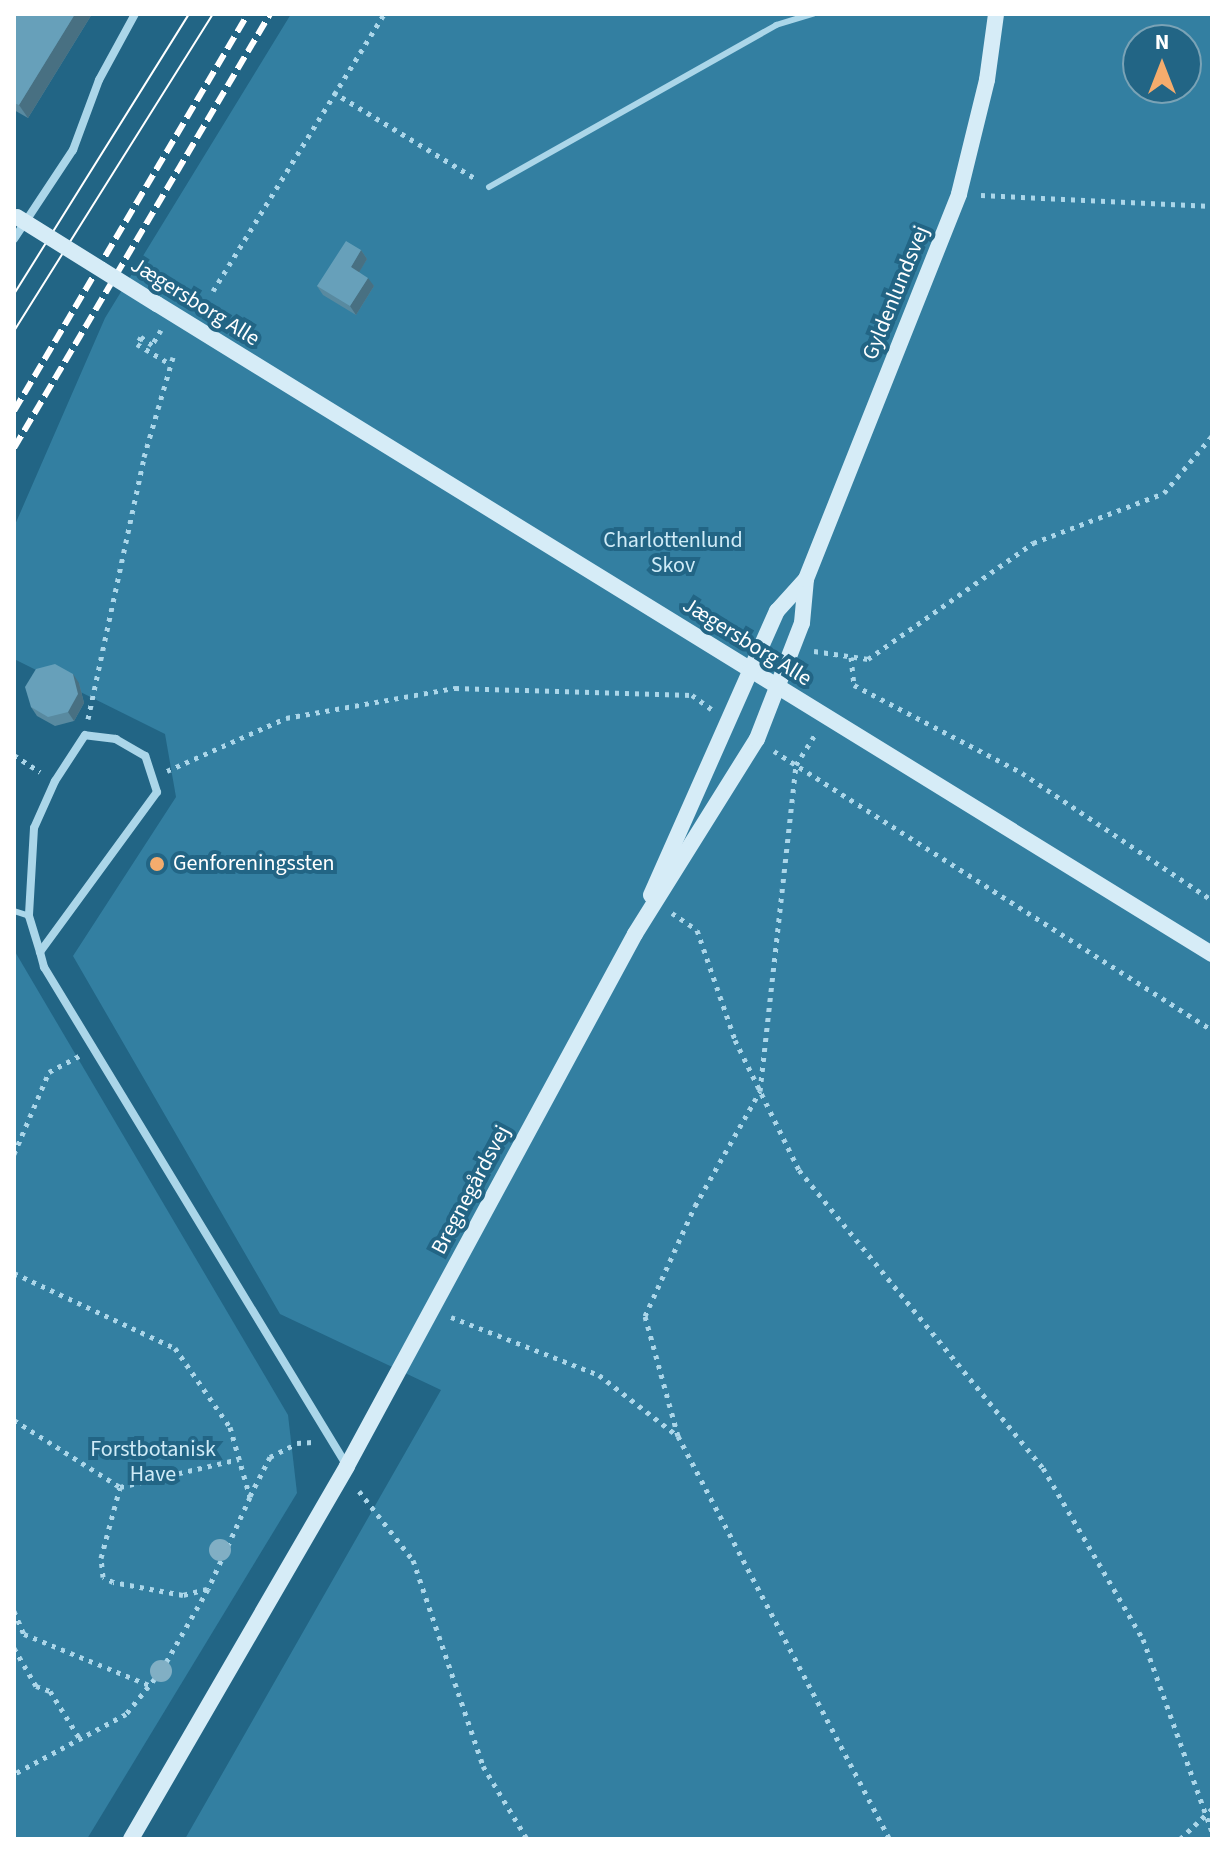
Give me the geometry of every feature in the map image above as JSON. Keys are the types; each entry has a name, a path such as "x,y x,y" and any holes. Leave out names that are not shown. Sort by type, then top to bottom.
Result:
{"street":[{"path":"14,239 73,150 99,80 135,14"},
{"name":"Gyldenlundsvej","path":"777,686 796,638 806,579 959,194 987,80 996,14"},
{"name":"Jægersborg Alle","path":"16,216 1212,954"},
{"name":"Gyldenlundsvej","path":"749,669 777,611 806,579"},
{"name":"Bregnegårdsvej","path":"635,934 749,669"},
{"name":"Bregnegårdsvej","path":"131,1839 347,1466 635,934 757,739 777,686"},
{"path":"40,952 157,792 145,756 116,739 85,735 55,781 34,828 29,916 40,952 91,1050 347,1466"}],"lane":[{"path":"489,187 776,25 813,14"},
{"path":"14,911 29,916"}],"path":[{"path":"213,291 333,92 384,14"},
{"path":"333,92 489,187"},
{"path":"959,194 1212,206"},
{"path":"152,345 141,337 137,344 169,363"},
{"path":"85,735 169,363 173,357"},
{"path":"796,638 817,652 868,659 1033,543 1164,493 1212,436"},
{"path":"851,657 854,685 1022,773 1212,900"},
{"path":"151,774 286,718 455,688 692,695 726,719"},
{"path":"825,716 796,765 760,1091 695,1206 645,1316 678,1436 890,1839"},
{"path":"757,739 1212,1030"},
{"path":"14,755 55,781"},
{"path":"656,902 697,930 735,1040 799,1170 1043,1468 1143,1639 1209,1810 1212,1832"},
{"path":"14,1154 49,1072 91,1050"},
{"path":"14,1273 175,1348 230,1427 250,1497"},
{"path":"431,1310 599,1375 678,1436"},
{"path":"14,1420 120,1487 239,1459"},
{"path":"14,1774 126,1714 149,1685 208,1589 270,1457 297,1443 332,1441"},
{"path":"347,1466 365,1501 413,1560 483,1766 527,1839"},
{"path":"120,1487 101,1558 103,1577 150,1592 183,1595 208,1589"},
{"path":"14,1611 24,1634 149,1685"},
{"path":"14,1648 36,1686 50,1691 80,1739"},
{"path":"1180,1839 1209,1810"}],"green space":[{"name":"Charlottenlund Skov","path":"291,14 1212,14 1212,1839 185,1839 441,1390 280,1314 73,956 176,797 165,734 14,659 14,527 105,318"},
{"name":"Forstbotanisk Have","path":"14,950 288,1415 297,1493 87,1839 14,1839"}],"building":[{"path":"14,14 75,14 19,105 14,103"},
{"path":"346,241 361,250 351,267 368,278 350,306 317,286"},
{"path":"55,664 73,674 78,694 68,712 48,717 31,707 25,687 36,669"}],"tram line":[{"path":"14,294 189,14"},
{"path":"14,331 213,14"}],"railway":[{"path":"14,411 248,14"},
{"path":"14,448 270,14"}],"place":[{"name":"Genforeningssten","path":"157,864"}]}
